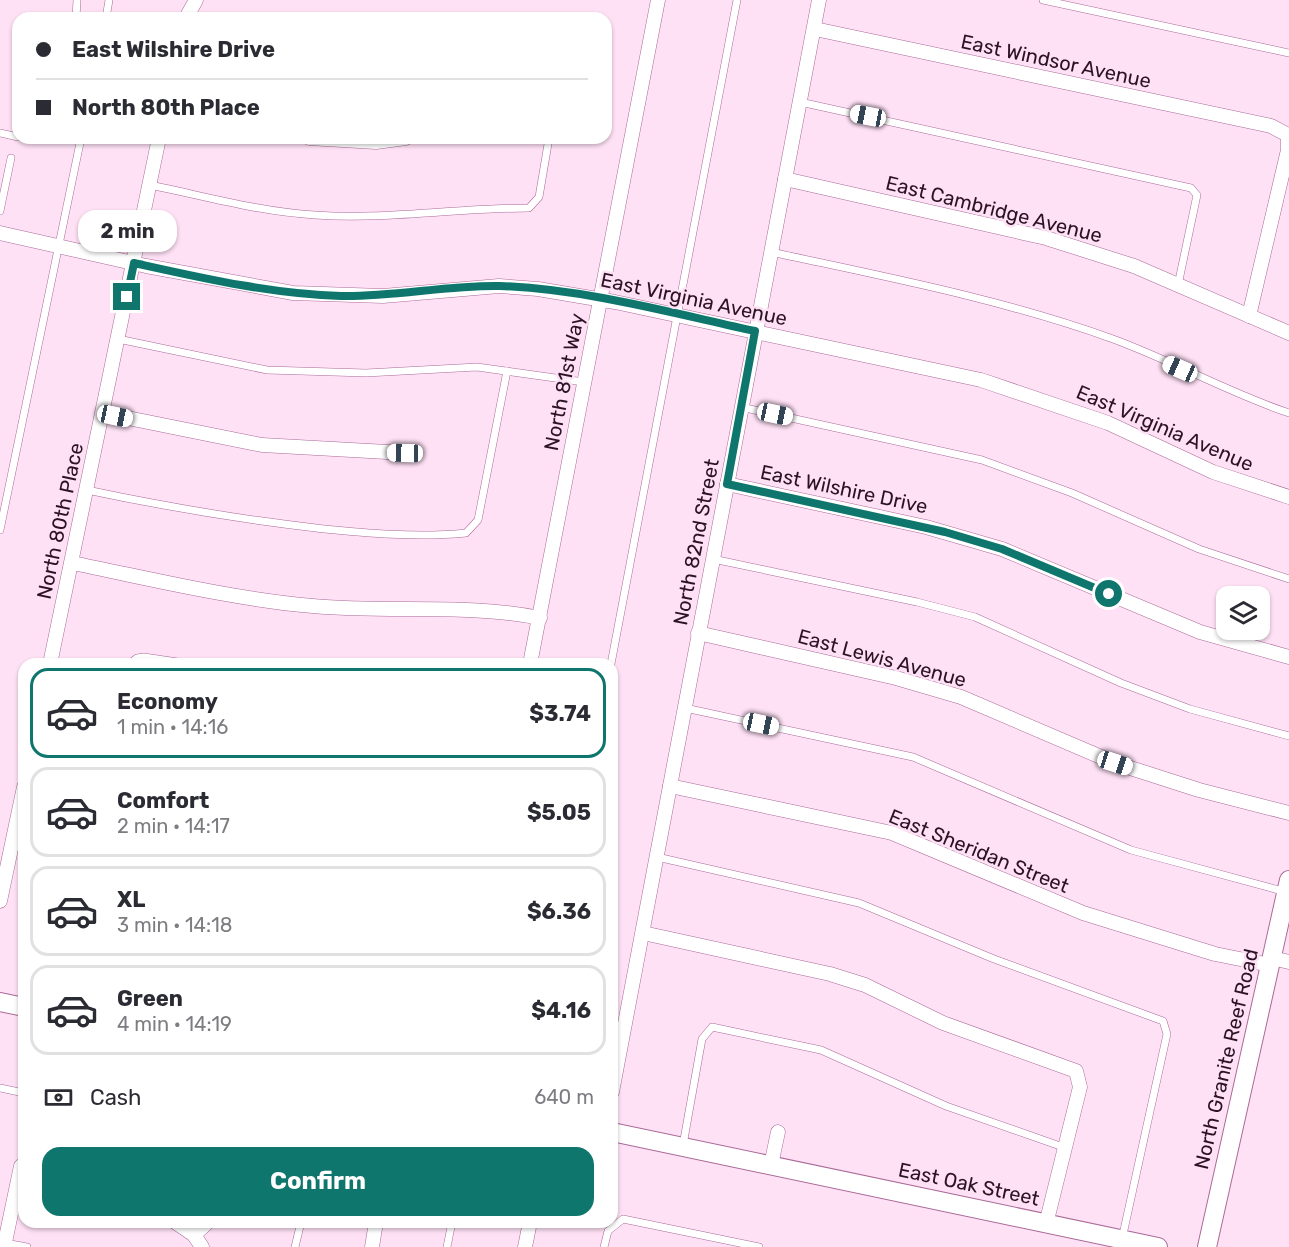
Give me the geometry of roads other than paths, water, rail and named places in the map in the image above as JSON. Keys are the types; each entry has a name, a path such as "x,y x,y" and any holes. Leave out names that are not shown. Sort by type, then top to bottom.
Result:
{"street":[{"name":"North 82nd Street","path":"618,1061 819,0"},
{"name":"North 81st Way","path":"531,658 600,299 653,1"},
{"name":"East Windsor Avenue","path":"815,29 1271,126 1288,135"},
{"path":"1249,316 1288,150 1288,135"},
{"name":"North 80th Place","path":"51,658 158,144"},
{"name":"East Cambridge Avenue","path":"785,179 1046,238 1134,266 1289,333"},
{"name":"East Virginia Avenue","path":"0,233 248,286 316,294 383,296 499,286 600,299 981,380 1045,399 1108,423 1213,472 1289,497"},
{"path":"103,413 262,445 405,453"},
{"name":"East Wilshire Drive","path":"727,484 926,527 1002,549 1200,632 1289,657"},
{"path":"72,563 244,598 312,606 392,610 483,609 540,618"},
{"name":"East Lewis Avenue","path":"699,633 896,678 961,697 1115,763 1198,790 1289,813"},
{"name":"East Sheridan Street","path":"670,786 892,833 1083,914 1215,954 1277,962"},
{"path":"0,901 18,816"},
{"name":"North Granite Reef Road","path":"1207,1247 1277,962 1288,886"},
{"path":"643,933 847,980 943,1023 1076,1071 1080,1087 1063,1147 1046,1224"},
{"path":"0,1002 18,1006"},
{"path":"771,1165 778,1132"},
{"name":"East Oak Street","path":"618,1133 1158,1247"},
{"path":"5,1245 18,1188"},
{"path":"182,1228 198,1241"},
{"path":"372,1247 375,1228"},
{"path":"525,1247 529,1228"}],"lane":[{"path":"612,658 737,0"},
{"path":"1043,0 1289,53"},
{"path":"800,102 1191,188 1197,195 1178,285"},
{"path":"0,530 80,144"},
{"path":"150,185 232,202 314,215 370,217 529,208 539,196 548,144"},
{"path":"0,211 4,176 11,158"},
{"path":"771,252 904,280 1023,309 1115,340 1289,413"},
{"path":"118,339 267,370 366,374 477,367 584,382"},
{"path":"87,490 268,522 427,537 466,533 478,520 507,371"},
{"path":"741,407 982,460 1072,493 1199,549 1289,579"},
{"path":"713,560 917,602 975,617 1121,683 1190,709 1289,736"},
{"path":"136,658 151,658"},
{"path":"685,708 913,757 1131,850 1288,886"},
{"path":"657,857 859,903 994,959 1163,1021 1167,1034 1122,1239"},
{"path":"683,1147 702,1039 712,1027 821,1050 946,1106 1063,1147"},
{"path":"0,1088 18,1092"},
{"path":"618,1223 623,1219 755,1246"},
{"path":"295,1247 300,1228"},
{"path":"447,1247 451,1228"},
{"path":"604,1247 608,1231 612,1228"},
{"path":"5,1245 27,1247"}]}
